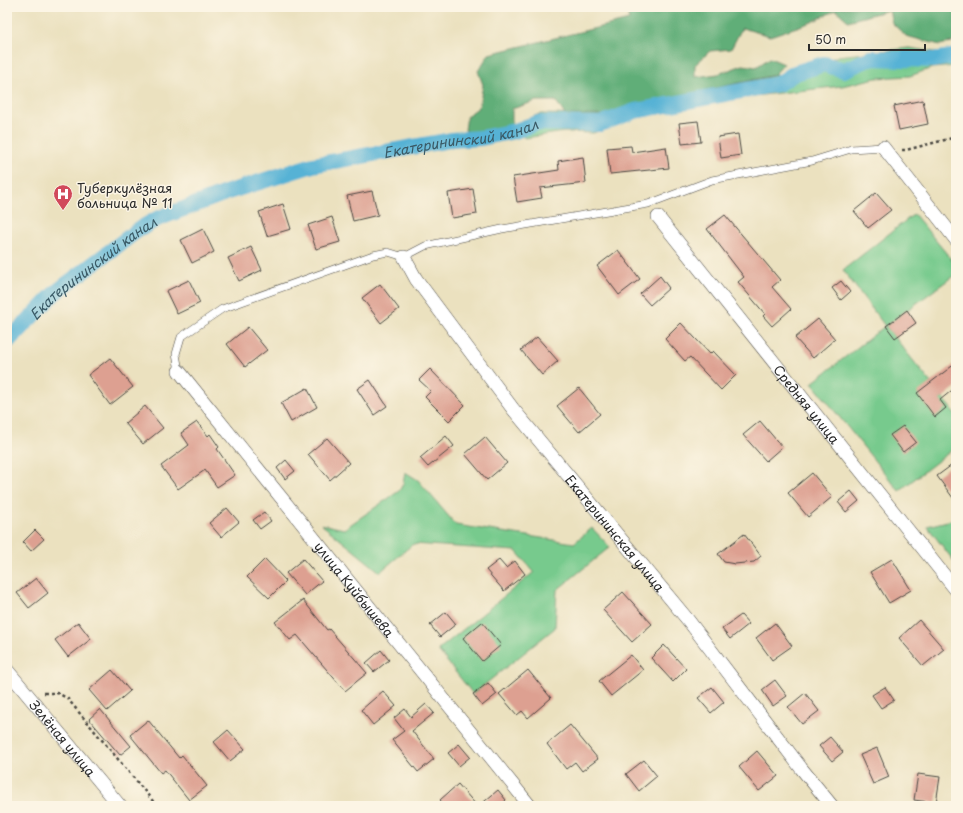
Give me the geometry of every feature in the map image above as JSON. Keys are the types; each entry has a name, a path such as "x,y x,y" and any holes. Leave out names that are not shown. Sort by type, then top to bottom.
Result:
{"street":[{"path":"883,147 956,240"},
{"name":"Средняя улица","path":"658,217 956,590"},
{"name":"Екатерининская улица","path":"404,257 416,280 513,409 688,620 801,768 832,806"},
{"name":"улица Куйбышева","path":"179,372 530,806"},
{"name":"Зелёная улица","path":"7,670 120,806"}],"lane":[{"path":"179,372 176,354 181,337 222,308 373,255 388,252 404,257 425,246 502,229 648,204 712,180 812,161 851,150 883,147"}],"path":[{"path":"883,147 906,150 956,137"},
{"path":"25,693 58,693 67,698 157,806"}],"green space":[{"path":"626,7 956,7 956,41 940,45 906,36 892,23 889,10 848,21 836,10 812,22 770,36 742,28 731,49 710,51 695,65 695,77 718,74 743,65 756,67 770,58 784,64 774,75 649,103 608,115 565,115 556,101 536,101 512,109 512,125 505,130 490,130 476,136 465,130 467,116 479,107 483,85 478,71 489,54 629,20"},
{"path":"909,48 940,53 956,52 956,66 932,68 910,76 876,78 842,86 745,97 636,118 593,133 564,132 525,138 515,131 521,121 540,114 608,115 649,103 805,69 838,56"},
{"path":"914,214 956,265 956,274 886,326 956,415 956,447 899,491 812,383 885,326 843,270"},
{"path":"405,472 418,480 456,525 574,543 592,528 610,547 557,590 555,628 473,694 438,650 534,572 516,551 413,544 380,572 321,524 344,529 399,491 403,484"},
{"path":"956,519 956,564 927,526"}],"building":[{"path":"923,100 928,124 899,130 894,106"},
{"path":"698,121 701,142 682,144 679,123"},
{"path":"738,134 741,155 721,158 718,137"},
{"path":"631,146 632,152 666,147 669,168 610,174 607,148"},
{"path":"583,157 586,183 540,188 542,198 517,202 513,177 559,170 558,161"},
{"path":"473,189 477,214 452,218 448,193"},
{"path":"372,191 378,215 353,221 347,196"},
{"path":"876,193 891,210 868,228 854,211"},
{"path":"283,204 291,229 267,236 259,212"},
{"path":"725,215 780,280 772,287 791,309 772,326 763,316 765,314 738,282 744,277 707,229"},
{"path":"332,217 340,242 316,249 308,225"},
{"path":"203,229 214,252 192,263 181,240"},
{"path":"251,247 262,270 239,281 228,258"},
{"path":"618,250 640,279 619,295 597,266"},
{"path":"660,276 669,288 650,305 640,294"},
{"path":"189,280 200,303 177,314 166,291"},
{"path":"841,281 850,292 841,300 832,288"},
{"path":"380,284 399,309 381,323 362,298"},
{"path":"907,310 916,323 895,338 886,326"},
{"path":"818,319 835,339 813,358 795,338"},
{"path":"681,323 710,354 713,351 736,375 721,390 690,357 685,361 665,339"},
{"path":"248,327 267,350 245,367 227,344"},
{"path":"537,337 558,361 542,375 521,350"},
{"path":"110,358 133,387 110,405 88,375"},
{"path":"956,363 956,387 940,400 946,408 935,417 917,393"},
{"path":"430,369 465,405 449,421 425,397 431,391 419,380"},
{"path":"370,380 387,406 374,415 357,389"},
{"path":"307,388 317,407 291,422 281,403"},
{"path":"579,388 600,414 579,432 557,406"},
{"path":"145,406 163,428 143,444 125,423"},
{"path":"760,421 782,447 766,461 743,435"},
{"path":"197,422 208,436 210,434 219,447 217,449 235,475 217,487 205,470 178,489 161,466 189,445 181,433"},
{"path":"903,426 916,442 903,452 890,435"},
{"path":"446,436 454,446 428,467 420,458"},
{"path":"485,437 507,463 487,480 465,454"},
{"path":"327,438 349,463 330,480 308,454"},
{"path":"286,460 295,471 285,479 277,468"},
{"path":"956,462 956,502 937,476"},
{"path":"812,473 832,497 808,517 788,493"},
{"path":"851,491 859,501 846,512 838,502"},
{"path":"227,508 239,522 221,537 209,523"},
{"path":"264,512 271,521 260,529 253,520"},
{"path":"35,530 44,539 31,551 23,542"},
{"path":"744,534 761,556 754,562 735,564 724,562 718,554"},
{"path":"265,559 286,581 269,598 247,577"},
{"path":"303,559 322,581 305,595 286,573"},
{"path":"892,559 911,590 889,603 870,572"},
{"path":"499,560 506,568 515,561 525,574 504,591 486,570"},
{"path":"36,578 48,593 29,608 17,593"},
{"path":"623,592 652,624 632,642 603,610"},
{"path":"303,600 327,630 329,629 367,673 345,691 297,635 290,640 275,622"},
{"path":"446,612 456,624 440,637 430,625"},
{"path":"741,615 749,624 730,639 722,629"},
{"path":"919,620 944,649 923,666 899,638"},
{"path":"78,622 91,639 68,657 55,640"},
{"path":"482,622 501,645 482,661 463,638"},
{"path":"775,623 792,646 772,660 756,638"},
{"path":"664,645 686,669 673,682 651,658"},
{"path":"381,650 389,660 374,672 366,663"},
{"path":"631,655 643,670 611,696 599,681"},
{"path":"112,670 130,691 107,711 89,690"},
{"path":"528,670 551,698 528,718 522,711 517,715 499,694"},
{"path":"775,680 787,696 773,706 762,690"},
{"path":"488,683 497,694 482,706 473,694"},
{"path":"712,687 724,702 711,713 698,698"},
{"path":"885,687 894,700 881,708 872,695"},
{"path":"383,691 396,706 373,725 361,710"},
{"path":"805,693 819,711 802,724 788,707"},
{"path":"426,704 434,713 412,731 434,759 418,772 392,740 404,731 394,718 405,709 411,717"},
{"path":"100,709 131,746 120,755 89,719"},
{"path":"148,720 179,758 182,755 207,786 189,800 165,770 161,773 130,735"},
{"path":"570,725 598,759 582,771 575,762 566,769 547,744"},
{"path":"228,730 245,749 230,761 214,742"},
{"path":"830,737 843,752 832,761 819,746"},
{"path":"459,744 470,757 459,766 448,753"},
{"path":"877,748 889,777 873,784 860,755"},
{"path":"757,751 778,776 759,791 739,767"},
{"path":"644,760 657,776 639,791 626,774"},
{"path":"918,774 940,777 936,803 914,800"},
{"path":"458,784 477,806 446,806 440,800"},
{"path":"498,790 506,800 500,806 479,806"}],"waterway":[{"name":"Екатерининский канал","path":"7,342 55,293 138,230 157,219 228,192 313,165 451,140 481,138 515,131 537,123 600,124 635,111 778,84 795,73 824,64 844,70 871,58 934,60 956,56"}],"place":[{"name":"Туберкулёзная больница № 11","path":"63,211"}]}
